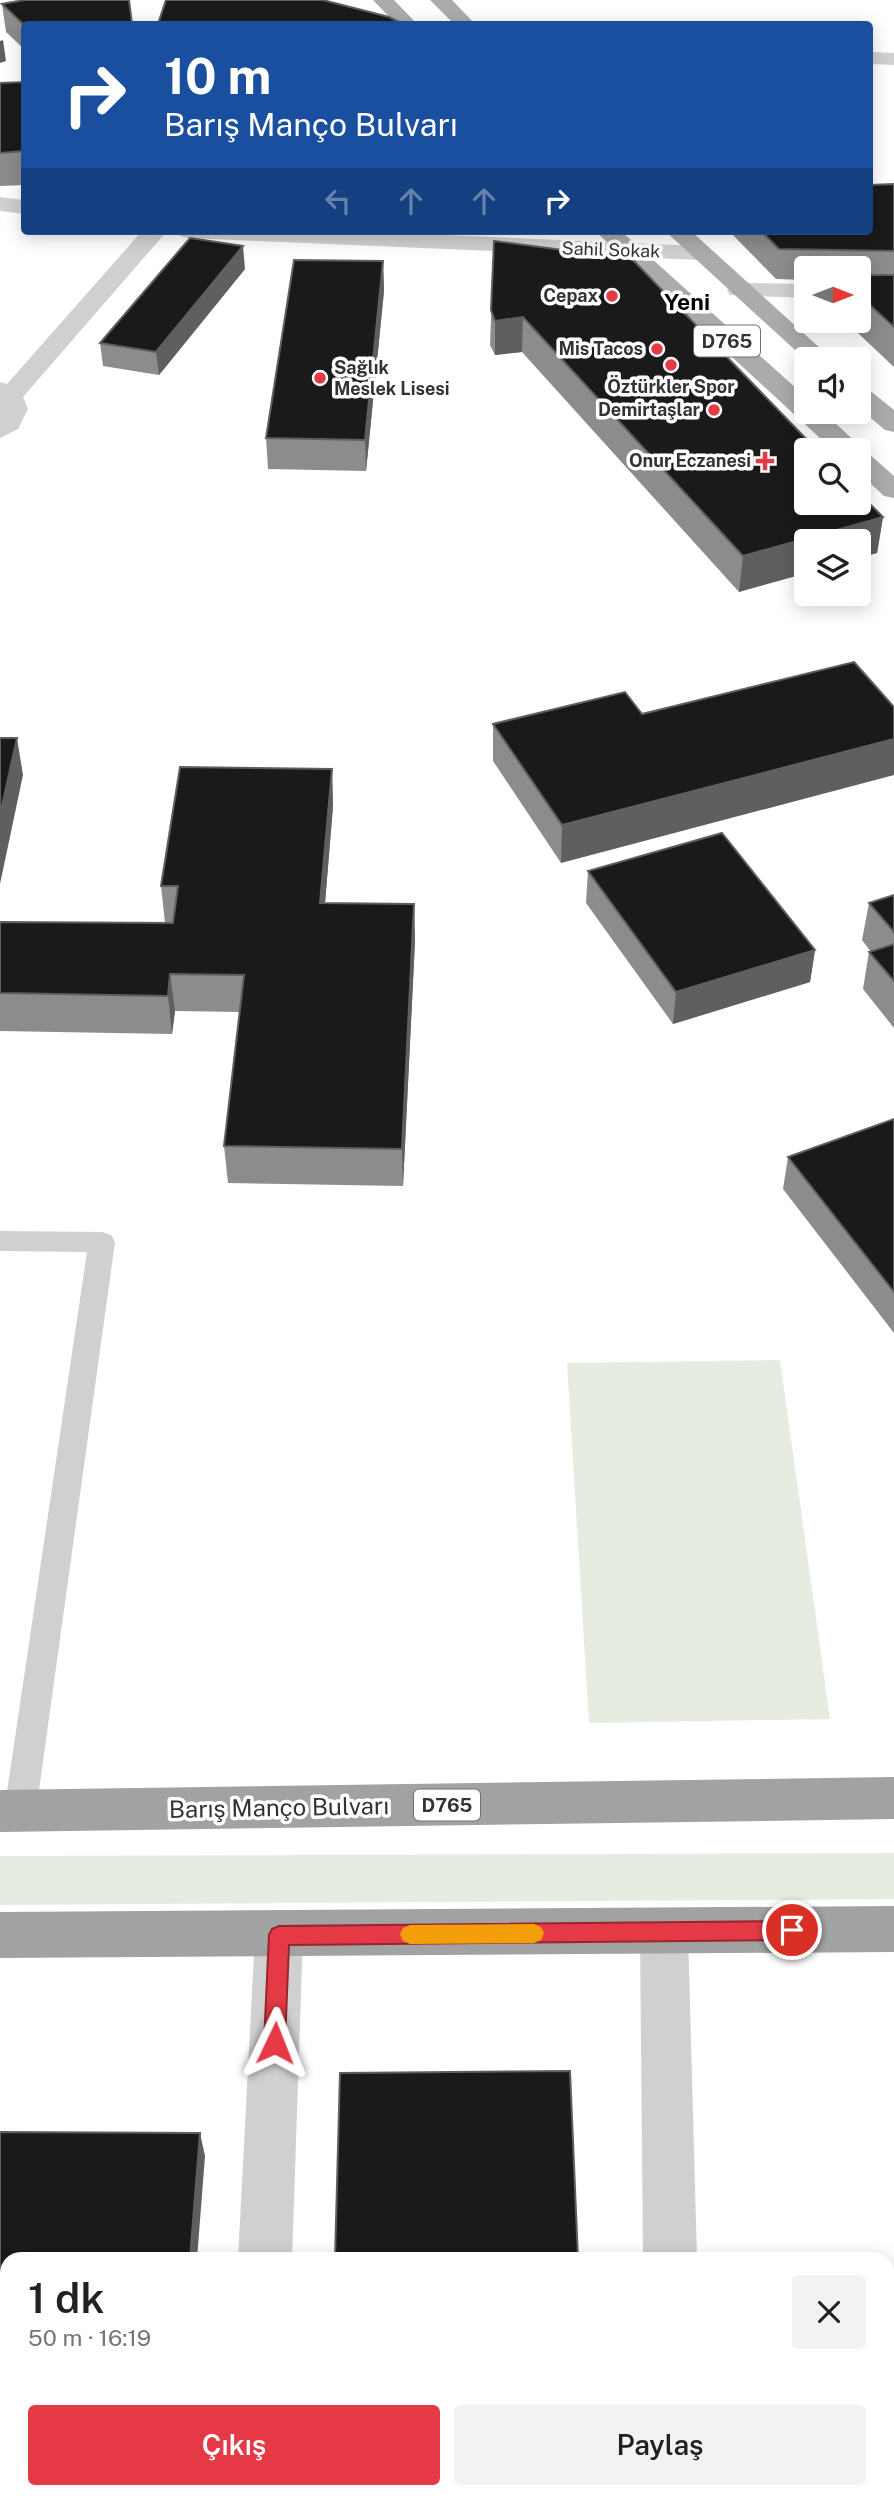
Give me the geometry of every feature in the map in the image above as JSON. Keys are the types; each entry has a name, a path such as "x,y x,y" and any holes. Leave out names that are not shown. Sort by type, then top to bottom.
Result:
{"highway":[{"name":"Barış Manço Bulvarı","path":"10,1812 894,1798"},
{"path":"0,1935 894,1929"}],"main road":[{"path":"383,0 404,21"},
{"path":"440,0 463,21"},
{"name":"D765","path":"611,235 836,438"},
{"name":"D765","path":"681,235 805,347"},
{"path":"871,404 894,424"},
{"path":"871,470 894,490"}],"street":[{"path":"873,58 894,59"},
{"path":"0,204 21,207"},
{"path":"0,430 9,423 15,409 5,393 151,235"},
{"name":"Sahil Sokak","path":"276,235 699,253"},
{"path":"739,290 794,291"},
{"path":"664,1932 670,2252"},
{"path":"265,2252 279,1935"}],"lane":[{"path":"0,1241 102,1242 10,1812"}],"shaded area":[{"path":"780,1360 830,1719 589,1723 567,1363"},
{"path":"894,1853 894,1899 0,1905 0,1856"}],"building":[{"path":"24,0 129,0 132,21 21,22 2,4"},
{"path":"166,0 323,0 397,21 159,21"},
{"path":"21,82 21,151 0,153 0,83"},
{"path":"894,184 894,251 779,249 765,235 873,235 873,185"},
{"path":"190,238 243,246 156,352 100,343"},
{"path":"494,241 632,259 805,438 794,438 794,515 871,515 871,505 883,517 840,529 794,529 794,542 743,556 523,317 495,321 491,310"},
{"path":"294,260 383,261 365,440 266,438"},
{"path":"872,275 894,275 894,327 872,307"},
{"path":"854,662 894,707 894,739 562,825 493,724 625,692 642,714"},
{"path":"0,738 17,738 0,815"},
{"path":"180,767 332,769 320,903 414,904 402,1149 224,1146 244,975 170,974 168,996 0,993 0,922 173,923 178,886 161,886"},
{"path":"722,833 815,950 676,992 588,871"},
{"path":"894,895 894,932 869,903"},
{"path":"894,944 894,981 869,952"},
{"path":"894,1119 894,1292 788,1157"},
{"path":"570,2071 578,2252 335,2252 340,2073"},
{"path":"0,2132 200,2133 191,2252 0,2252"}],"slow traffic":[{"path":"410,1934 534,1933"}],"place":[{"name":"Cepax","path":"612,296"},
{"name":"Mis Tacos","path":"657,349"},
{"name":"Öztürkler Spor","path":"671,365"},
{"name":"Sağlık Meslek Lisesi","path":"320,378"},
{"name":"Demirtaşlar","path":"714,410"},
{"name":"Onur Eczanesi","path":"765,461"}],"district":[{"name":"Yeni","path":"687,302"}],"route":[{"path":"275,2043 279,1935 792,1930"}]}
